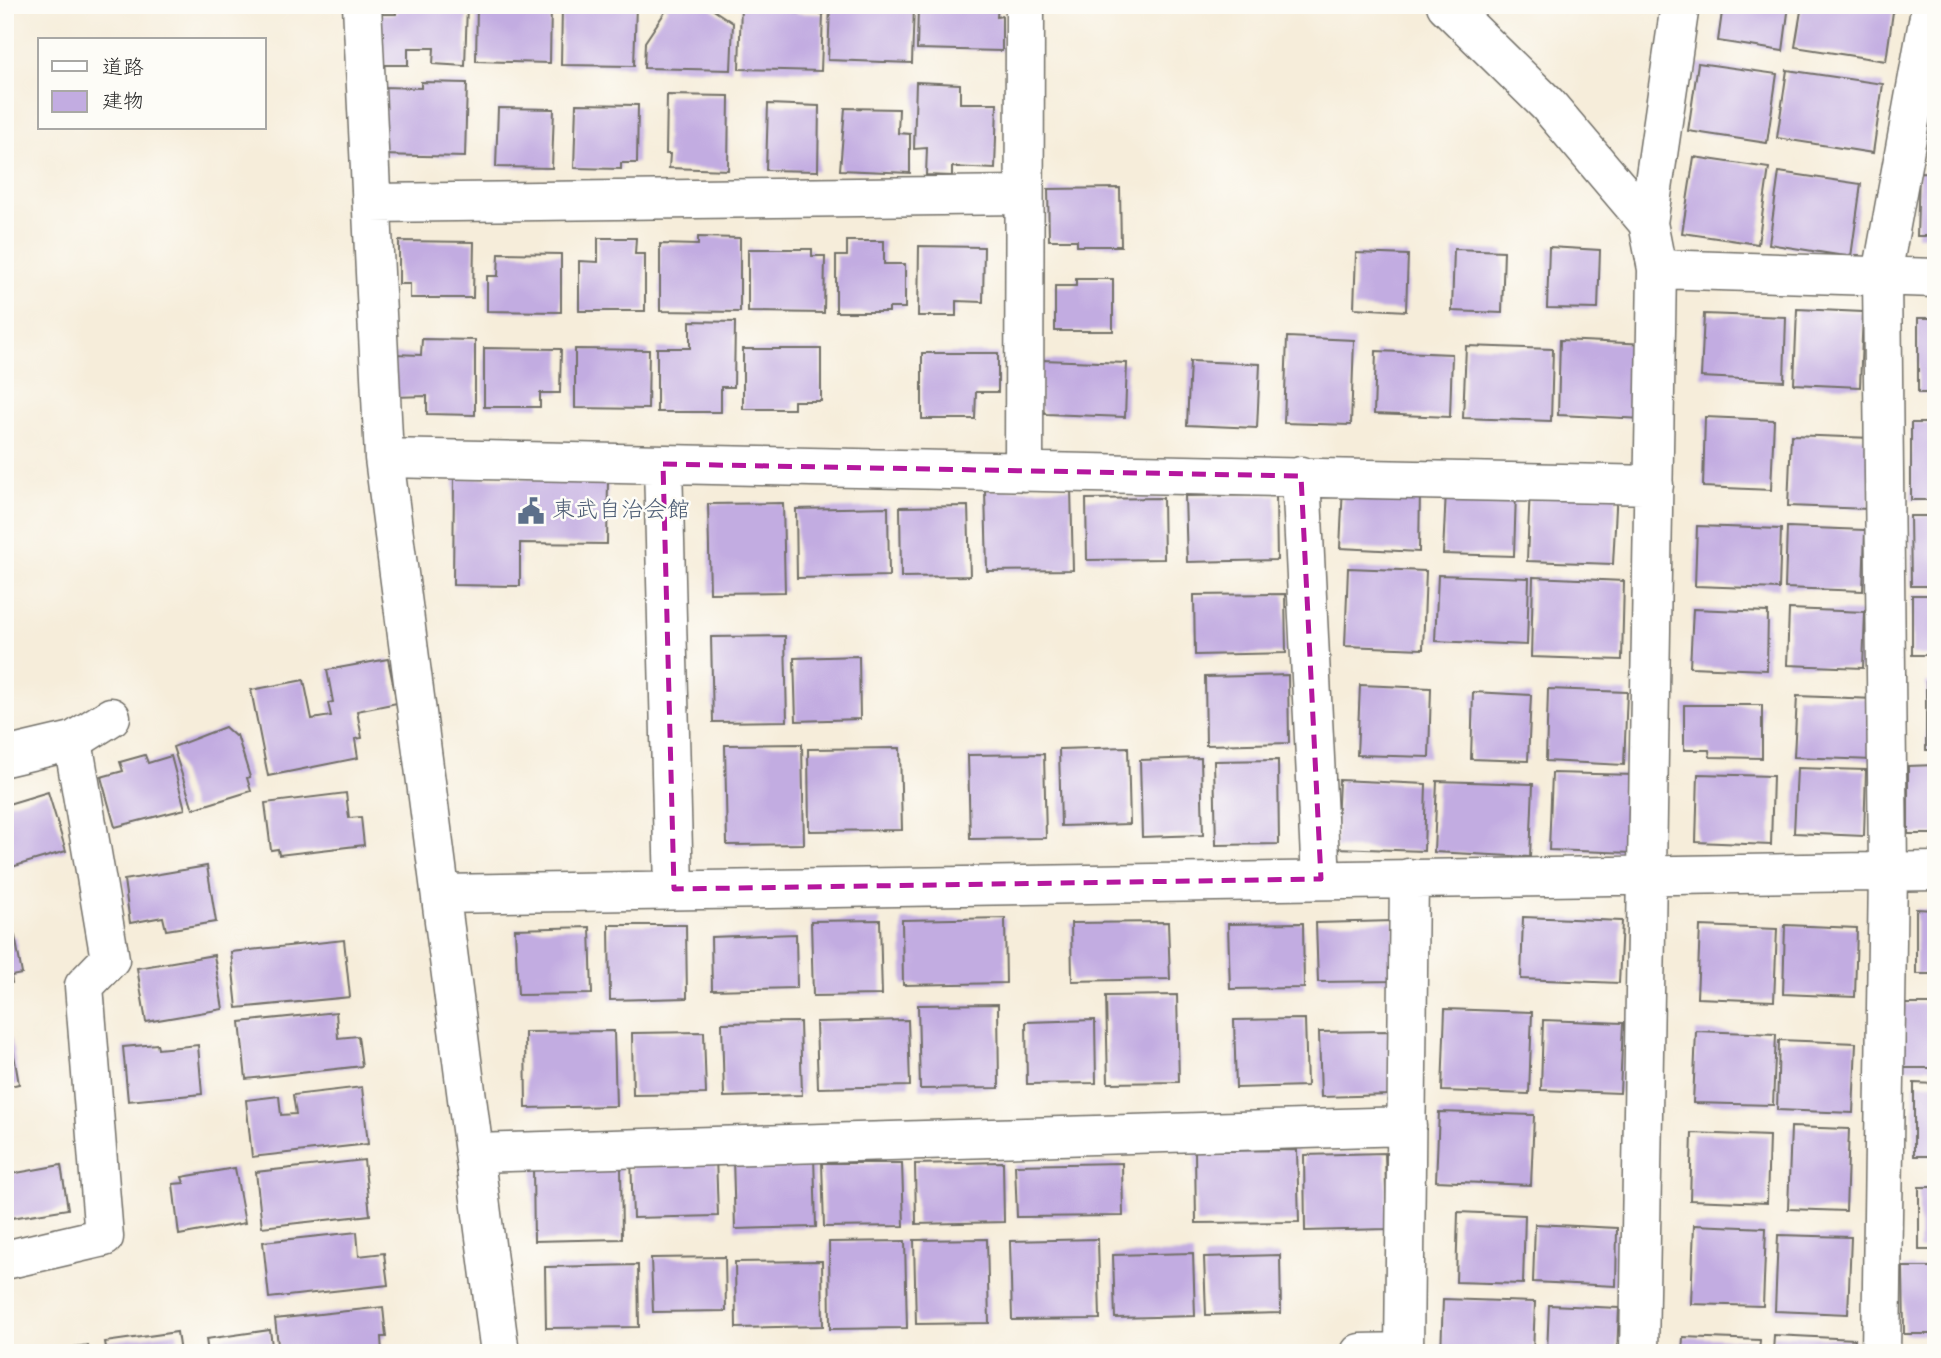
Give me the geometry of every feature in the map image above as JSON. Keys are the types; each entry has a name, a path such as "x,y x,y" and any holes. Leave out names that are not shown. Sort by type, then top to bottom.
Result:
{"street":[{"path":"362,5 384,458 500,1353"},
{"path":"1024,472 1025,5"},
{"path":"1446,5 1548,105 1648,223"},
{"path":"1639,1353 1657,269 1648,223 1680,5"},
{"path":"1881,1353 1888,871 1882,275 1930,49 1931,5"},
{"path":"372,203 1024,195"},
{"path":"1657,269 1936,278"},
{"path":"384,458 1654,485"},
{"path":"663,464 674,889"},
{"path":"1301,476 1321,879"},
{"path":"5,757 74,741 111,717"},
{"path":"5,1260 104,1237 83,986 110,959 74,741"},
{"path":"441,894 1936,870"},
{"path":"1360,1353 1404,1353 1409,878"},
{"path":"474,1153 1407,1126"}],"highlighted area":[{"path":"663,464 1301,476 1321,879 674,889"}],"building":[{"path":"396,5 467,5 465,66 433,64 434,48 408,48 408,65 378,65 380,14 396,14"},
{"path":"477,5 551,5 550,63 476,61"},
{"path":"562,5 636,5 634,66 561,65"},
{"path":"666,5 706,5 733,23 731,70 644,68 645,42 667,9"},
{"path":"741,5 796,5 795,13 823,14 821,71 739,69"},
{"path":"830,5 914,6 912,63 828,60"},
{"path":"918,5 998,5 997,17 1002,16 1002,51 917,49"},
{"path":"1723,5 1789,5 1783,51 1718,41"},
{"path":"1802,5 1894,5 1886,61 1795,47"},
{"path":"1698,63 1777,74 1767,143 1688,131"},
{"path":"1787,70 1883,84 1873,153 1777,138"},
{"path":"421,82 467,83 465,157 380,155 382,87 421,88"},
{"path":"916,82 960,84 960,103 997,103 995,169 952,167 952,176 926,175 927,148 914,149"},
{"path":"667,95 729,96 728,170 669,168 670,154 666,154"},
{"path":"576,104 638,105 637,163 621,163 621,169 574,168"},
{"path":"768,104 819,106 818,171 766,170"},
{"path":"498,108 554,109 552,168 496,167"},
{"path":"845,108 899,109 898,133 910,134 910,173 840,170"},
{"path":"1694,157 1769,168 1758,244 1682,233"},
{"path":"1779,172 1861,184 1851,257 1769,244"},
{"path":"1919,172 1936,173 1936,236 1917,236"},
{"path":"1120,188 1121,246 1077,246 1077,240 1049,240 1048,189"},
{"path":"698,237 740,238 740,312 660,311 660,244 698,245"},
{"path":"598,238 636,238 635,254 645,254 645,311 579,311 579,261 598,262"},
{"path":"399,241 474,242 473,298 410,298 410,284 399,284"},
{"path":"847,241 884,241 884,264 905,264 905,308 889,308 889,312 836,312 836,256 847,256"},
{"path":"919,246 984,247 983,302 956,301 956,316 918,316"},
{"path":"1549,247 1600,250 1598,309 1547,308"},
{"path":"748,249 812,249 812,256 825,256 824,313 748,312"},
{"path":"1454,249 1504,251 1502,313 1452,311"},
{"path":"499,253 561,254 561,312 487,311 487,276 498,276"},
{"path":"1356,253 1408,255 1406,311 1354,308"},
{"path":"1076,279 1113,279 1113,331 1055,331 1055,286 1076,286"},
{"path":"1797,309 1863,312 1860,387 1794,384"},
{"path":"1704,314 1786,317 1784,381 1701,377"},
{"path":"1918,318 1936,318 1936,393 1918,393"},
{"path":"690,321 735,322 734,387 721,387 721,412 657,412 657,348 690,348"},
{"path":"1287,337 1354,340 1351,425 1284,423"},
{"path":"422,339 475,340 475,415 427,414 427,396 394,397 394,354 421,355"},
{"path":"1560,340 1648,344 1645,419 1558,415"},
{"path":"1466,346 1553,349 1551,421 1463,418"},
{"path":"484,348 561,349 560,393 540,393 540,407 484,407"},
{"path":"575,349 649,350 648,409 575,408"},
{"path":"743,349 821,349 821,401 794,401 794,409 743,409"},
{"path":"1376,351 1452,354 1450,417 1374,414"},
{"path":"922,353 998,353 998,392 976,392 975,419 922,419"},
{"path":"1042,360 1127,363 1125,417 1046,414 1040,408"},
{"path":"1190,361 1260,364 1257,428 1187,425"},
{"path":"1705,417 1774,420 1771,490 1703,487"},
{"path":"1911,423 1936,423 1936,500 1911,500"},
{"path":"1791,435 1872,438 1869,509 1788,506"},
{"name":"東武自治会館","path":"454,478 608,480 607,544 520,543 520,586 453,585"},
{"path":"1343,486 1420,490 1419,552 1340,548"},
{"path":"1530,486 1617,489 1613,564 1527,561"},
{"path":"1071,488 1073,570 987,571 985,490"},
{"path":"1446,490 1516,492 1514,556 1443,554"},
{"path":"1276,495 1277,560 1187,562 1185,496"},
{"path":"1163,498 1164,559 1087,560 1086,499"},
{"path":"783,503 785,592 710,593 708,504"},
{"path":"968,506 970,576 901,577 900,507"},
{"path":"888,507 889,576 797,578 796,509"},
{"path":"1910,516 1936,516 1936,586 1911,586"},
{"path":"1697,526 1781,529 1779,589 1695,586"},
{"path":"1787,527 1865,530 1863,591 1785,588"},
{"path":"1348,568 1426,571 1423,649 1345,646"},
{"path":"1438,575 1529,578 1527,645 1435,641"},
{"path":"1533,577 1624,581 1622,660 1531,657"},
{"path":"1285,594 1286,653 1195,655 1194,595"},
{"path":"1912,595 1936,595 1936,655 1912,655"},
{"path":"1693,609 1768,612 1767,670 1690,667"},
{"path":"1789,609 1865,612 1863,668 1787,665"},
{"path":"785,636 787,721 713,722 711,637"},
{"path":"859,656 860,719 796,721 794,658"},
{"path":"388,659 397,703 357,711 362,738 355,739 358,758 268,776 251,690 304,680 312,719 331,716 328,703 333,702 327,670"},
{"path":"1288,675 1289,743 1206,745 1205,677"},
{"path":"1926,682 1936,682 1936,750 1926,750"},
{"path":"1360,685 1431,688 1429,757 1357,755"},
{"path":"1548,689 1627,692 1624,765 1546,761"},
{"path":"1473,692 1531,695 1528,761 1471,759"},
{"path":"1797,696 1875,699 1873,760 1794,757"},
{"path":"1684,705 1762,705 1762,758 1710,757 1709,750 1684,750"},
{"path":"225,727 237,735 250,777 247,778 251,791 193,809 173,747"},
{"path":"802,744 804,844 727,845 725,745"},
{"path":"1128,747 1130,824 1061,826 1059,749"},
{"path":"900,748 902,830 809,831 808,749"},
{"path":"1044,754 1046,838 970,839 968,755"},
{"path":"145,755 148,763 171,756 185,809 115,827 101,777 123,771 120,762"},
{"path":"1201,758 1203,835 1142,837 1140,760"},
{"path":"1278,760 1279,844 1216,845 1214,761"},
{"path":"1936,765 1936,834 1908,834 1908,766"},
{"path":"1797,768 1866,770 1864,836 1794,833"},
{"path":"1552,773 1636,775 1633,853 1549,850"},
{"path":"1698,774 1773,776 1771,845 1696,842"},
{"path":"1339,780 1426,784 1424,851 1336,848"},
{"path":"1437,781 1533,784 1530,857 1434,852"},
{"path":"48,792 66,851 5,869 5,805"},
{"path":"346,793 349,818 361,817 364,845 279,855 278,849 271,850 265,803"},
{"path":"207,866 216,922 166,930 163,917 130,923 124,880"},
{"path":"1916,909 1936,910 1936,974 1916,974"},
{"path":"1523,917 1622,921 1619,983 1521,979"},
{"path":"1005,918 1006,983 903,985 902,920"},
{"path":"880,920 882,995 813,996 811,921"},
{"path":"1394,921 1396,981 1318,982 1316,923"},
{"path":"1168,922 1170,979 1072,981 1071,923"},
{"path":"1303,923 1304,988 1230,989 1228,924"},
{"path":"609,925 686,925 687,998 610,1000"},
{"path":"1785,925 1857,928 1855,997 1783,994"},
{"path":"1700,926 1777,929 1774,1001 1697,998"},
{"path":"590,927 592,994 518,995 515,929"},
{"path":"796,934 797,988 712,990 711,937"},
{"path":"15,936 22,974 11,976 12,983 5,984 5,938"},
{"path":"344,940 350,997 237,1008 231,952"},
{"path":"214,955 223,1009 146,1022 137,968"},
{"path":"1177,995 1179,1082 1108,1083 1106,996"},
{"path":"998,1004 999,1088 920,1089 918,1005"},
{"path":"1903,1004 1936,1004 1936,1068 1903,1068"},
{"path":"1445,1009 1532,1012 1529,1094 1442,1091"},
{"path":"336,1012 338,1038 358,1036 362,1066 246,1079 240,1022"},
{"path":"1305,1019 1307,1086 1236,1088 1234,1020"},
{"path":"908,1020 910,1086 818,1088 816,1022"},
{"path":"1095,1020 1096,1083 1027,1084 1026,1022"},
{"path":"1543,1020 1623,1023 1620,1093 1541,1090"},
{"path":"800,1022 802,1095 724,1097 722,1023"},
{"path":"614,1031 616,1106 526,1108 525,1032"},
{"path":"1389,1031 1390,1095 1321,1097 1319,1032"},
{"path":"1696,1031 1776,1034 1773,1105 1693,1103"},
{"path":"704,1032 706,1094 633,1095 632,1033"},
{"path":"11,1038 19,1084 5,1087 5,1039"},
{"path":"1779,1040 1856,1043 1853,1113 1777,1110"},
{"path":"157,1044 158,1049 198,1045 202,1094 128,1101 123,1047"},
{"path":"1914,1083 1936,1084 1936,1156 1914,1156"},
{"path":"362,1087 368,1144 252,1157 246,1100 279,1096 281,1115 296,1114 293,1095"},
{"path":"1439,1112 1534,1115 1531,1185 1436,1181"},
{"path":"1791,1127 1849,1129 1846,1211 1788,1209"},
{"path":"1692,1133 1769,1136 1767,1203 1690,1200"},
{"path":"1297,1150 1299,1222 1196,1223 1195,1151"},
{"path":"1385,1153 1387,1229 1305,1231 1304,1155"},
{"path":"716,1156 718,1216 633,1218 631,1157"},
{"path":"814,1156 816,1227 735,1229 733,1157"},
{"path":"364,1160 370,1215 262,1227 256,1172"},
{"path":"1003,1162 1004,1222 916,1224 915,1164"},
{"path":"822,1163 902,1163 904,1226 824,1227"},
{"path":"1122,1163 1123,1216 1017,1217 1015,1165"},
{"path":"61,1165 68,1209 5,1219 5,1175"},
{"path":"621,1165 622,1239 534,1241 533,1167"},
{"path":"235,1168 245,1223 179,1235 173,1184 184,1183 182,1177"},
{"path":"1919,1187 1936,1187 1936,1250 1919,1250"},
{"path":"1458,1212 1525,1215 1523,1284 1456,1282"},
{"path":"1535,1224 1617,1228 1616,1286 1533,1282"},
{"path":"1694,1225 1766,1228 1763,1306 1691,1304"},
{"path":"357,1232 359,1256 384,1253 388,1285 269,1298 263,1242"},
{"path":"1778,1235 1851,1237 1848,1314 1775,1311"},
{"path":"987,1239 989,1323 916,1324 914,1240"},
{"path":"1098,1239 1100,1319 1012,1320 1010,1241"},
{"path":"905,1241 907,1328 830,1329 829,1242"},
{"path":"1193,1253 1195,1316 1115,1318 1113,1255"},
{"path":"1280,1255 1281,1313 1206,1315 1204,1257"},
{"path":"725,1257 726,1311 653,1312 651,1258"},
{"path":"822,1261 823,1326 736,1328 735,1262"},
{"path":"638,1265 639,1327 546,1328 545,1267"},
{"path":"1903,1267 1936,1267 1936,1334 1904,1334"},
{"path":"1443,1299 1535,1302 1533,1353 1441,1353"},
{"path":"1549,1305 1619,1308 1617,1353 1547,1353"},
{"path":"383,1307 386,1337 381,1337 382,1353 279,1353 275,1319"},
{"path":"270,1330 273,1353 208,1353 206,1339"},
{"path":"177,1332 180,1353 107,1353 105,1342"},
{"path":"1774,1335 1855,1339 1854,1353 1773,1353"},
{"path":"1683,1337 1760,1340 1759,1353 1682,1353"},
{"path":"88,1345 89,1353 43,1353 43,1351"}],"place":[{"name":"東武自治会館","path":"531,511"}]}
